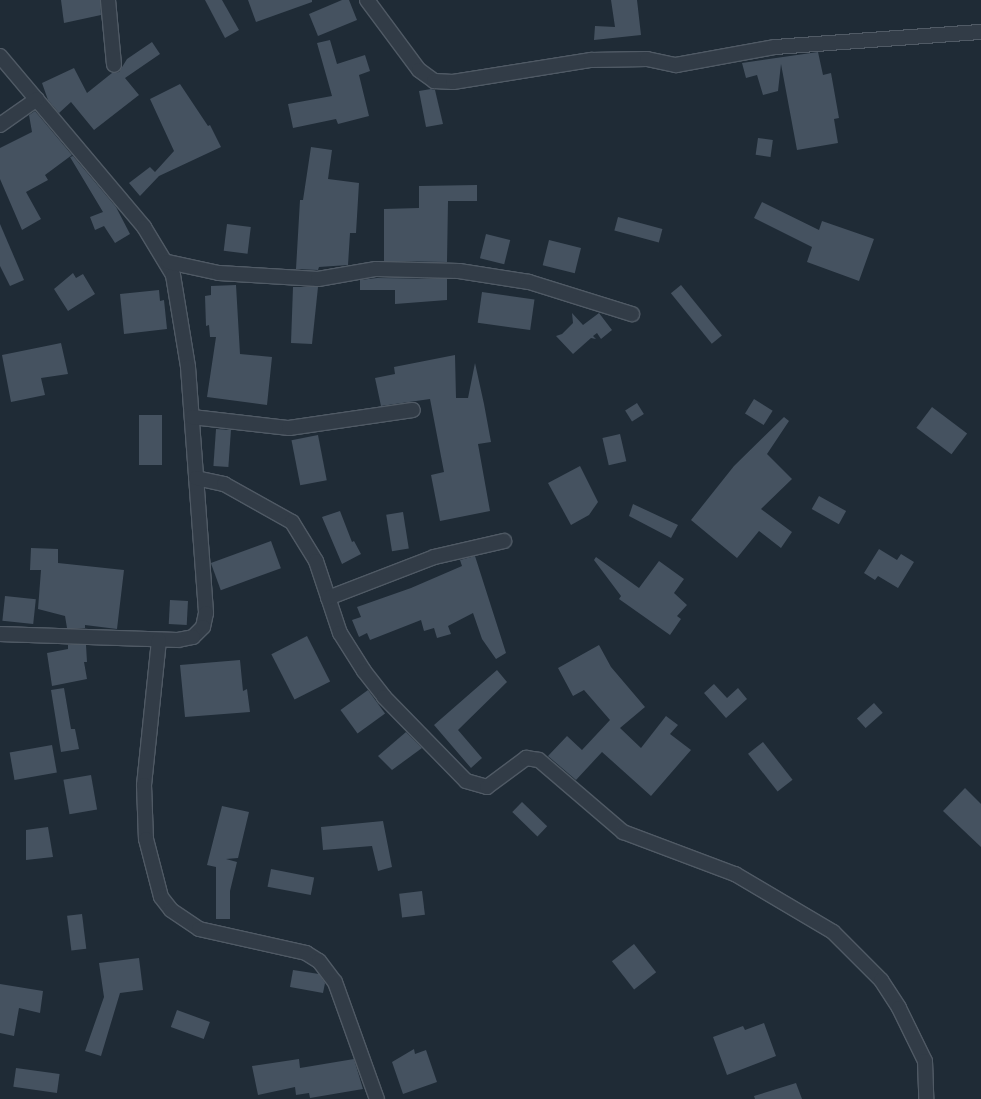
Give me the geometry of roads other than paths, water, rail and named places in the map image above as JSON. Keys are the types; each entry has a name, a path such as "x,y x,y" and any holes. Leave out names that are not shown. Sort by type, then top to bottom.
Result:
{"street":[{"path":"108,0 114,64"},
{"path":"367,0 419,70 434,81 453,82 591,60 647,59 676,65 775,47 981,32"},
{"path":"0,56 139,221 168,262 179,296 192,417 206,613 203,628 193,637 159,640 0,634"},
{"path":"0,125 36,99"},
{"path":"168,262 219,273 318,279 376,269 459,271 529,282 632,314"},
{"path":"192,417 289,428 413,410"},
{"path":"196,478 224,484 292,522 316,561 340,633 364,671 384,697 466,782 487,787 526,758 539,760 623,832 735,874 833,932 881,980 899,1008 925,1061 926,1099"},
{"path":"328,598 434,557 504,541"},
{"path":"159,640 144,786 146,839 160,897 171,910 199,929 306,953 319,961 335,982 377,1099"}]}
